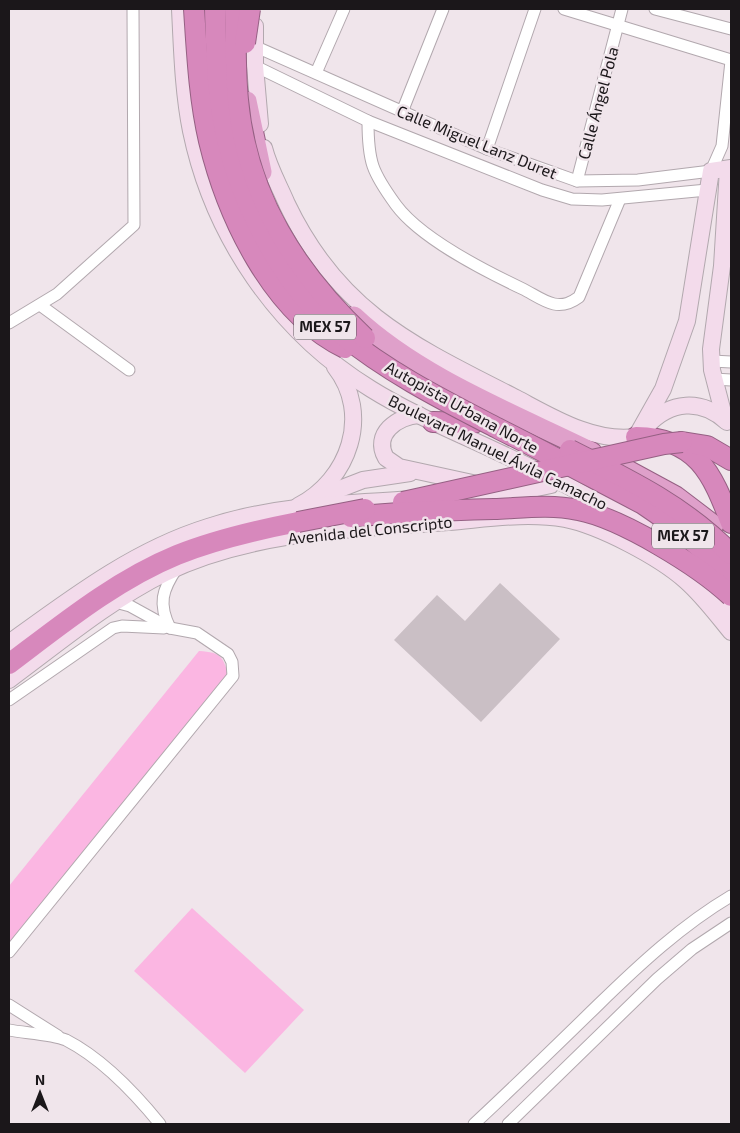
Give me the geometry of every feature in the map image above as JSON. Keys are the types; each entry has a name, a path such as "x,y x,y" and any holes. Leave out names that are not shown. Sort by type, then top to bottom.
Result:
{"highway":[{"path":"194,9 202,102 209,140 222,184 241,229 271,282 304,320 316,331 338,345 375,360"},
{"name":"Boulevard Manuel Ávila Camacho","path":"204,9 208,78 213,113 222,153 237,199 258,244 280,279 314,317 355,356 401,386 652,515 695,545 731,579"},
{"name":"Autopista Urbana Norte","path":"215,9 220,100 230,148 249,204 268,244 291,279 315,309 339,332 375,360 415,386 643,504 686,534 731,579"},
{"name":"Autopista Urbana Norte","path":"235,9 246,70 238,100 247,151 263,199 299,264 342,316 366,339 412,369 660,497 703,529 731,554"},
{"name":"MEX 57","path":"243,9 247,102 263,174 272,198 297,246 322,282 342,304 396,350 459,386 660,486 694,509 731,541"},
{"path":"246,70 244,47 250,9"},
{"path":"426,418 474,423"},
{"path":"631,443 656,437 683,448 698,458 712,475 731,523"},
{"path":"9,664 101,597 146,570 176,556 246,532 498,482 664,444 697,443 712,448 731,460"},
{"path":"133,591 152,571 173,560 244,536 351,517 436,510 552,507 578,510 602,516 643,536 706,575 731,596"}],"main road":[{"name":"Boulevard Manuel Ávila Camacho","path":"180,9 187,105 191,130 207,190 254,279 300,336 333,363 371,389 426,418 630,516 660,534 690,559 731,612"},
{"path":"256,9 254,46 246,70 257,107 268,163 299,229 332,276 369,314 423,351 544,412 597,435 618,438 631,443"},
{"path":"631,443 663,389 687,321 699,257 711,171 729,176"},
{"path":"707,190 729,176"},
{"path":"728,424 714,379 712,335 722,266 729,176"},
{"path":"722,266 731,248"},
{"path":"306,502 326,485 338,470 349,448 353,431 353,412 349,391 333,363"},
{"path":"631,443 655,417 665,410 675,407 697,406 712,412 728,424"},
{"path":"426,418 406,417 394,424 385,434 382,449 386,458 394,465 513,492"},
{"path":"292,509 363,480 390,474 425,473"},
{"name":"Avenida del Conscripto","path":"9,643 75,595 142,555 208,526 292,509 513,492 551,485"},
{"name":"Avenida del Conscripto","path":"9,680 115,602 177,568 211,556 268,541 372,528 541,517 566,519 585,525 653,558 687,582 731,632"},
{"path":"244,536 268,541"},
{"path":"653,558 670,560"}],"street":[{"path":"9,323 58,294 134,225 133,9"},
{"path":"316,72 344,9"},
{"path":"402,112 443,9"},
{"path":"487,149 534,9"},
{"path":"564,9 731,60 722,146 711,171"},
{"name":"Calle Ángel Pola","path":"577,182 620,25 622,9"},
{"path":"655,9 731,30"},
{"name":"Calle Miguel Lanz Duret","path":"254,46 487,149 577,182 638,180 711,171"},
{"name":"Calle Miguel Lanz Duret","path":"246,70 542,190 572,199 620,199 707,190"},
{"path":"368,121 368,146 371,167 397,207 410,220 474,265 553,304 572,303 579,297 620,199"},
{"path":"722,146 729,176"},
{"path":"40,304 129,370"},
{"path":"712,361 731,362"},
{"path":"714,379 731,380"},
{"path":"170,628 162,613 162,602 165,589 177,568"},
{"path":"115,602 130,606 170,628"},
{"path":"9,700 112,628 122,626 170,628 197,633 228,654 232,662 233,676 9,952"},
{"path":"478,1123 636,968 669,940 731,896"},
{"path":"508,1124 654,982 692,949 731,923"},
{"path":"636,968 654,982"},
{"path":"9,1006 103,1066 140,1099 160,1124"},
{"path":"9,1030 64,1040"}],"shaded area":[{"path":"199,651 213,653 221,658 229,679 9,950 9,886"},
{"path":"192,908 304,1010 245,1073 134,971"}],"building":[{"path":"500,583 560,639 481,722 394,640 437,595 465,621"}]}
